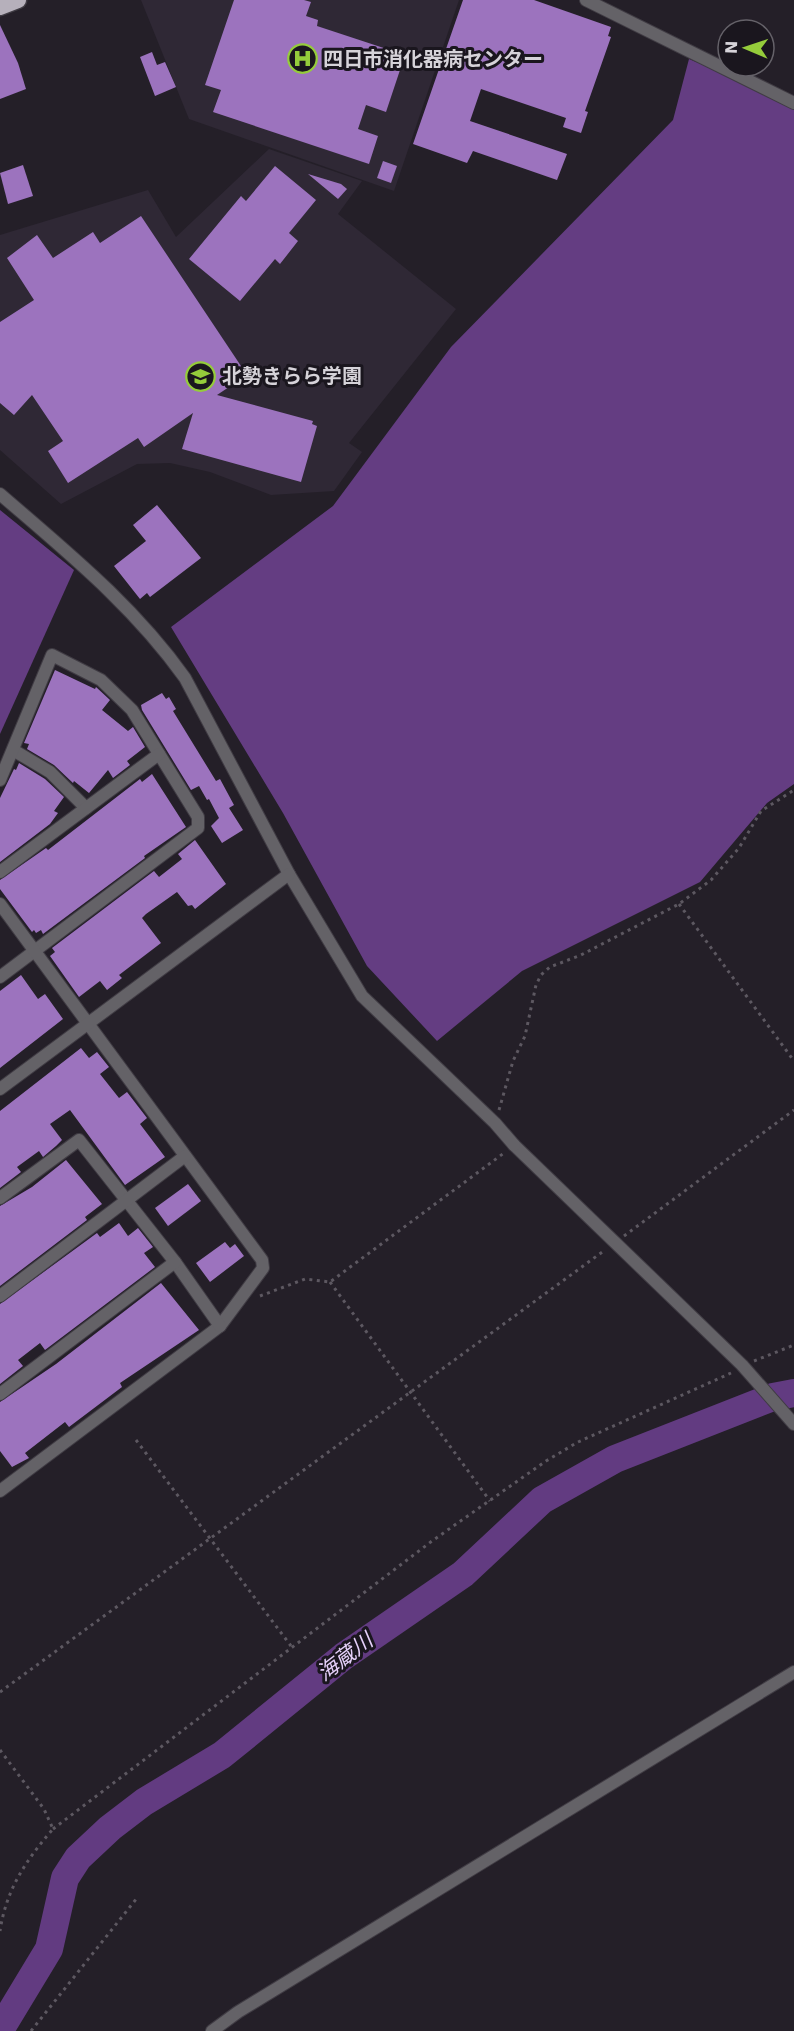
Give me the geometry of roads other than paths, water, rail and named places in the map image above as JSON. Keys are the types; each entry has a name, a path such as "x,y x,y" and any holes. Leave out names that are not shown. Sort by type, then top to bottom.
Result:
{"highway":[{"path":"0,7 18,0"}],"street":[{"path":"585,0 794,103"},
{"path":"0,494 126,604 169,656 190,688 289,874 362,996 743,1367 794,1424"},
{"path":"0,780 52,655 86,670 116,692 132,710 198,818 198,828 0,977"},
{"path":"13,750 58,778 86,808"},
{"path":"0,872 159,754"},
{"path":"0,1089 289,874"},
{"path":"0,904 262,1260 263,1268 220,1326 0,1491"},
{"path":"0,1198 79,1140 175,1262 220,1326"},
{"path":"0,1296 185,1156"},
{"path":"0,1394 175,1262"},
{"path":"212,2031 238,2012 794,1672"}],"waterway":[{"name":"海蔵川","path":"0,2030 49,1949 65,1878 78,1858 110,1828 144,1802 222,1755 344,1656 463,1574 542,1500 615,1459 773,1397 794,1393"}],"place":[{"name":"四日市消化器病センター","path":"302,59"},
{"name":"北勢きらら学園","path":"201,376"}]}
